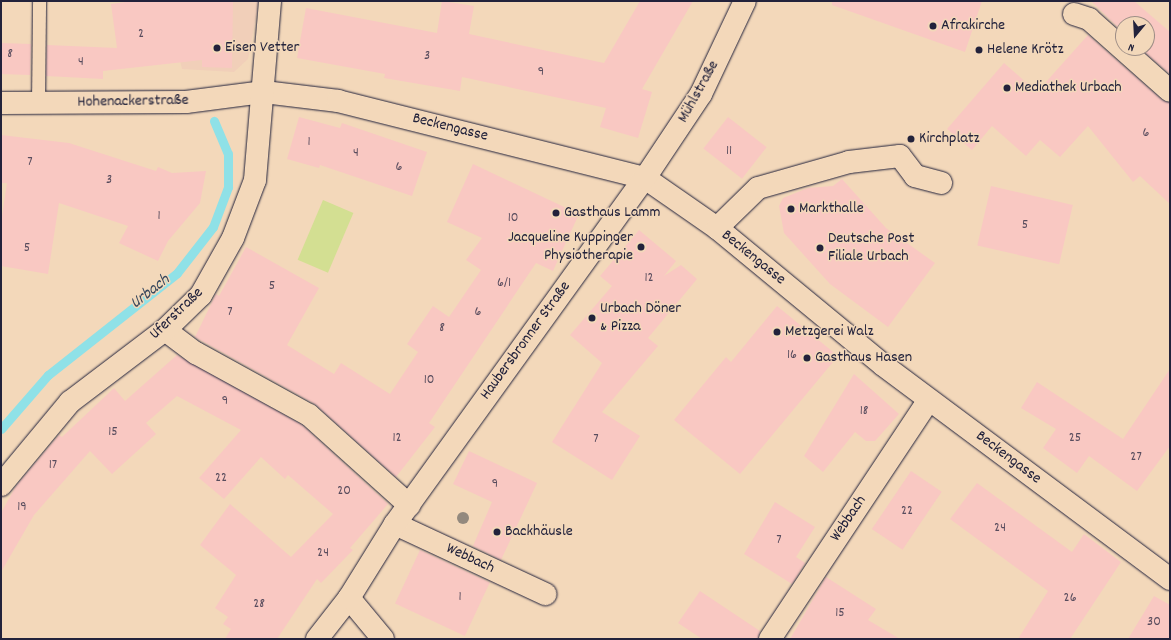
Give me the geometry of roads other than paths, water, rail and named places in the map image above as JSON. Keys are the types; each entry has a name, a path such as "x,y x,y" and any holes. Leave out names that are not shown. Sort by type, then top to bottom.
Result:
{"street":[{"name":"Uferstraße","path":"1,485 70,402 165,330 201,295 233,238 255,180 264,92 270,1"},
{"name":"Mühlstraße","path":"645,178 701,94 738,4"},
{"path":"1074,14 1089,19 1170,90"},
{"name":"Hohenackerstraße","path":"1,103 186,102 264,92"},
{"name":"Beckengasse","path":"264,92 338,101 645,178 717,228 929,400 1170,579"},
{"path":"717,228 758,188 849,162 900,156 915,176 941,183"},
{"name":"Haubersbronner Straße","path":"317,639 349,598 395,524 645,178"},
{"path":"165,330 196,353 309,414 409,505"},
{"name":"Webbach","path":"770,639 929,400"},
{"name":"Webbach","path":"395,524 545,594"},
{"path":"349,598 383,639"}],"lane":[{"path":"38,104 39,1"}],"waterway":[{"name":"Urbach","path":"1,429 48,375 177,273 213,227 228,187 228,154 214,121"}],"place":[{"name":"Afrakirche","path":"933,26"},
{"name":"Eisen Vetter","path":"217,48"},
{"name":"Helene Krötz","path":"979,50"},
{"name":"Mediathek Urbach","path":"1007,88"},
{"name":"Kirchplatz","path":"911,139"},
{"name":"Markthalle","path":"791,209"},
{"name":"Gasthaus Lamm","path":"556,213"},
{"name":"Jacqueline Kuppinger Physiotherapie","path":"641,247"},
{"name":"Deutsche Post Filiale Urbach","path":"820,248"},
{"name":"Urbach Döner & Pizza","path":"592,318"},
{"name":"Metzgerei Walz","path":"777,332"},
{"name":"Gasthaus Hasen","path":"807,358"},
{"name":"Backhäusle","path":"497,532"}]}
